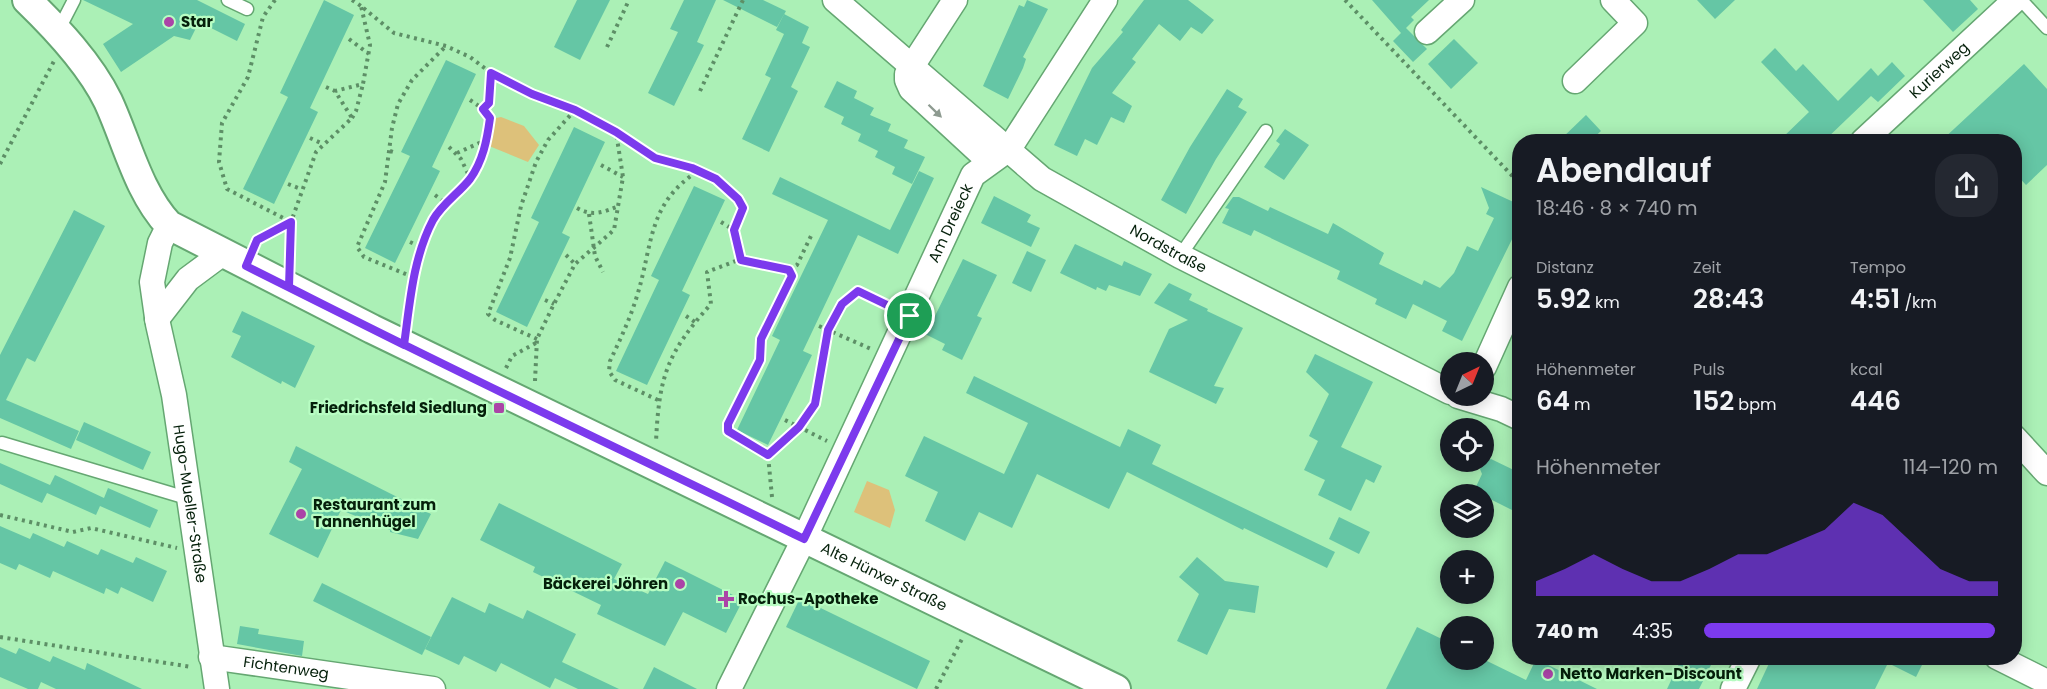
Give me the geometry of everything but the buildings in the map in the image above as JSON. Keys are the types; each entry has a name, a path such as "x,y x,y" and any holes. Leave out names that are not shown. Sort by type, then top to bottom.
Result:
{"street":[{"path":"27,0 61,36 106,98 147,194 170,225"},
{"name":"Nordstraße","path":"835,0 912,66 999,155 1180,256 1440,385"},
{"path":"912,66 955,0"},
{"name":"Am Dreieck","path":"729,689 847,450 973,176 999,155 1105,0"},
{"path":"1427,32 1462,0"},
{"path":"1575,81 1635,23 1613,0"},
{"name":"Kurierweg","path":"1871,134 2015,0"},
{"name":"Alte Hünxer Straße","path":"170,225 404,345 1116,689"},
{"name":"Hugo-Mueller-Straße","path":"170,225 160,243 152,282 157,320 174,395 214,672"},
{"path":"157,320 188,279 235,260"},
{"path":"1491,352 1512,305"},
{"path":"1492,406 1512,414"},
{"path":"2022,446 2047,473"},
{"path":"1733,689 1745,665"},
{"path":"2013,665 2047,682"},
{"name":"Fichtenweg","path":"214,672 433,689"}],"lane":[{"path":"61,36 74,0"},
{"path":"228,0 247,9"},
{"path":"2020,0 2047,28"},
{"path":"1180,256 1266,131"},
{"path":"2,443 190,499"}],"path":[{"path":"274,0 263,17 248,77 222,123 219,162 227,189 291,222"},
{"path":"352,0 394,33 446,46 470,57 491,73 532,94 575,110 616,132 655,158 716,179 738,199 743,208 734,230 741,260"},
{"path":"607,47 629,0"},
{"path":"699,91 743,0"},
{"path":"1345,0 1512,176"},
{"path":"289,287 291,222 301,189 316,152 335,136 356,111 363,84 369,54 361,6"},
{"path":"0,164 61,36"},
{"path":"349,39 369,54"},
{"path":"414,277 364,257 357,251 358,242 385,182 392,128 398,104 412,80 446,46"},
{"path":"483,109 489,103 491,73"},
{"path":"335,92 363,84"},
{"path":"326,87 335,92 351,118"},
{"path":"404,345 421,247 435,216 470,178 480,161 487,139 490,118 483,109 470,100"},
{"path":"537,341 495,320 488,314 510,258 521,207 536,162 548,140 575,110"},
{"path":"534,408 537,341 575,264 614,230 620,206 623,177 616,132"},
{"path":"310,138 323,144"},
{"path":"457,153 487,139"},
{"path":"449,147 457,153 470,178"},
{"path":"390,151 397,153"},
{"path":"601,165 623,177"},
{"path":"658,400 615,380 609,371 610,361 638,294 658,214 682,181 698,171"},
{"path":"288,184 301,189"},
{"path":"435,195 447,204"},
{"path":"577,208 589,214 602,213 620,206"},
{"path":"589,214 596,264 603,272"},
{"path":"235,260 257,240 291,222"},
{"path":"721,222 734,230"},
{"path":"655,467 658,400 671,356 711,303 707,272 741,260 789,270 796,265 811,236"},
{"path":"410,242 421,247"},
{"path":"566,255 575,264"},
{"path":"768,455 728,431 728,424 760,360 761,339 792,276 789,270"},
{"path":"768,455 799,427 815,404 828,330 842,304 858,291 910,316"},
{"path":"545,300 554,304"},
{"path":"686,316 695,322"},
{"path":"819,326 890,358"},
{"path":"506,368 512,356 537,341"},
{"path":"785,420 847,450"},
{"path":"768,455 775,525"},
{"path":"0,515 73,532 91,528 198,553"},
{"path":"936,689 971,619"},
{"path":"0,637 214,672"}],"shaded area":[{"path":"501,117 524,126 539,145 528,162 489,146 491,119"},
{"path":"867,481 889,490 895,510 890,528 854,512"}],"place":[{"name":"Star","path":"169,22"},
{"name":"Friedrichsfeld Siedlung","path":"499,408"},
{"name":"Restaurant zum Tannenhügel","path":"301,514"},
{"name":"Bäckerei Jöhren","path":"680,584"},
{"name":"Rochus-Apotheke","path":"726,599"},
{"name":"Netto Marken-Discount","path":"1548,674"}],"route":[{"path":"910,316 804,539 404,345 289,287 291,222 257,240 246,266 404,345 421,247 435,216 470,178 487,142 490,118 483,109 489,103 491,73 532,94 575,110 616,132 655,158 692,168 716,179 738,199 743,208 734,230 741,260 789,270 792,276 761,339 760,360 728,424 728,431 738,438 768,455 799,427 815,404 828,330 842,304 858,291 910,316"}]}
